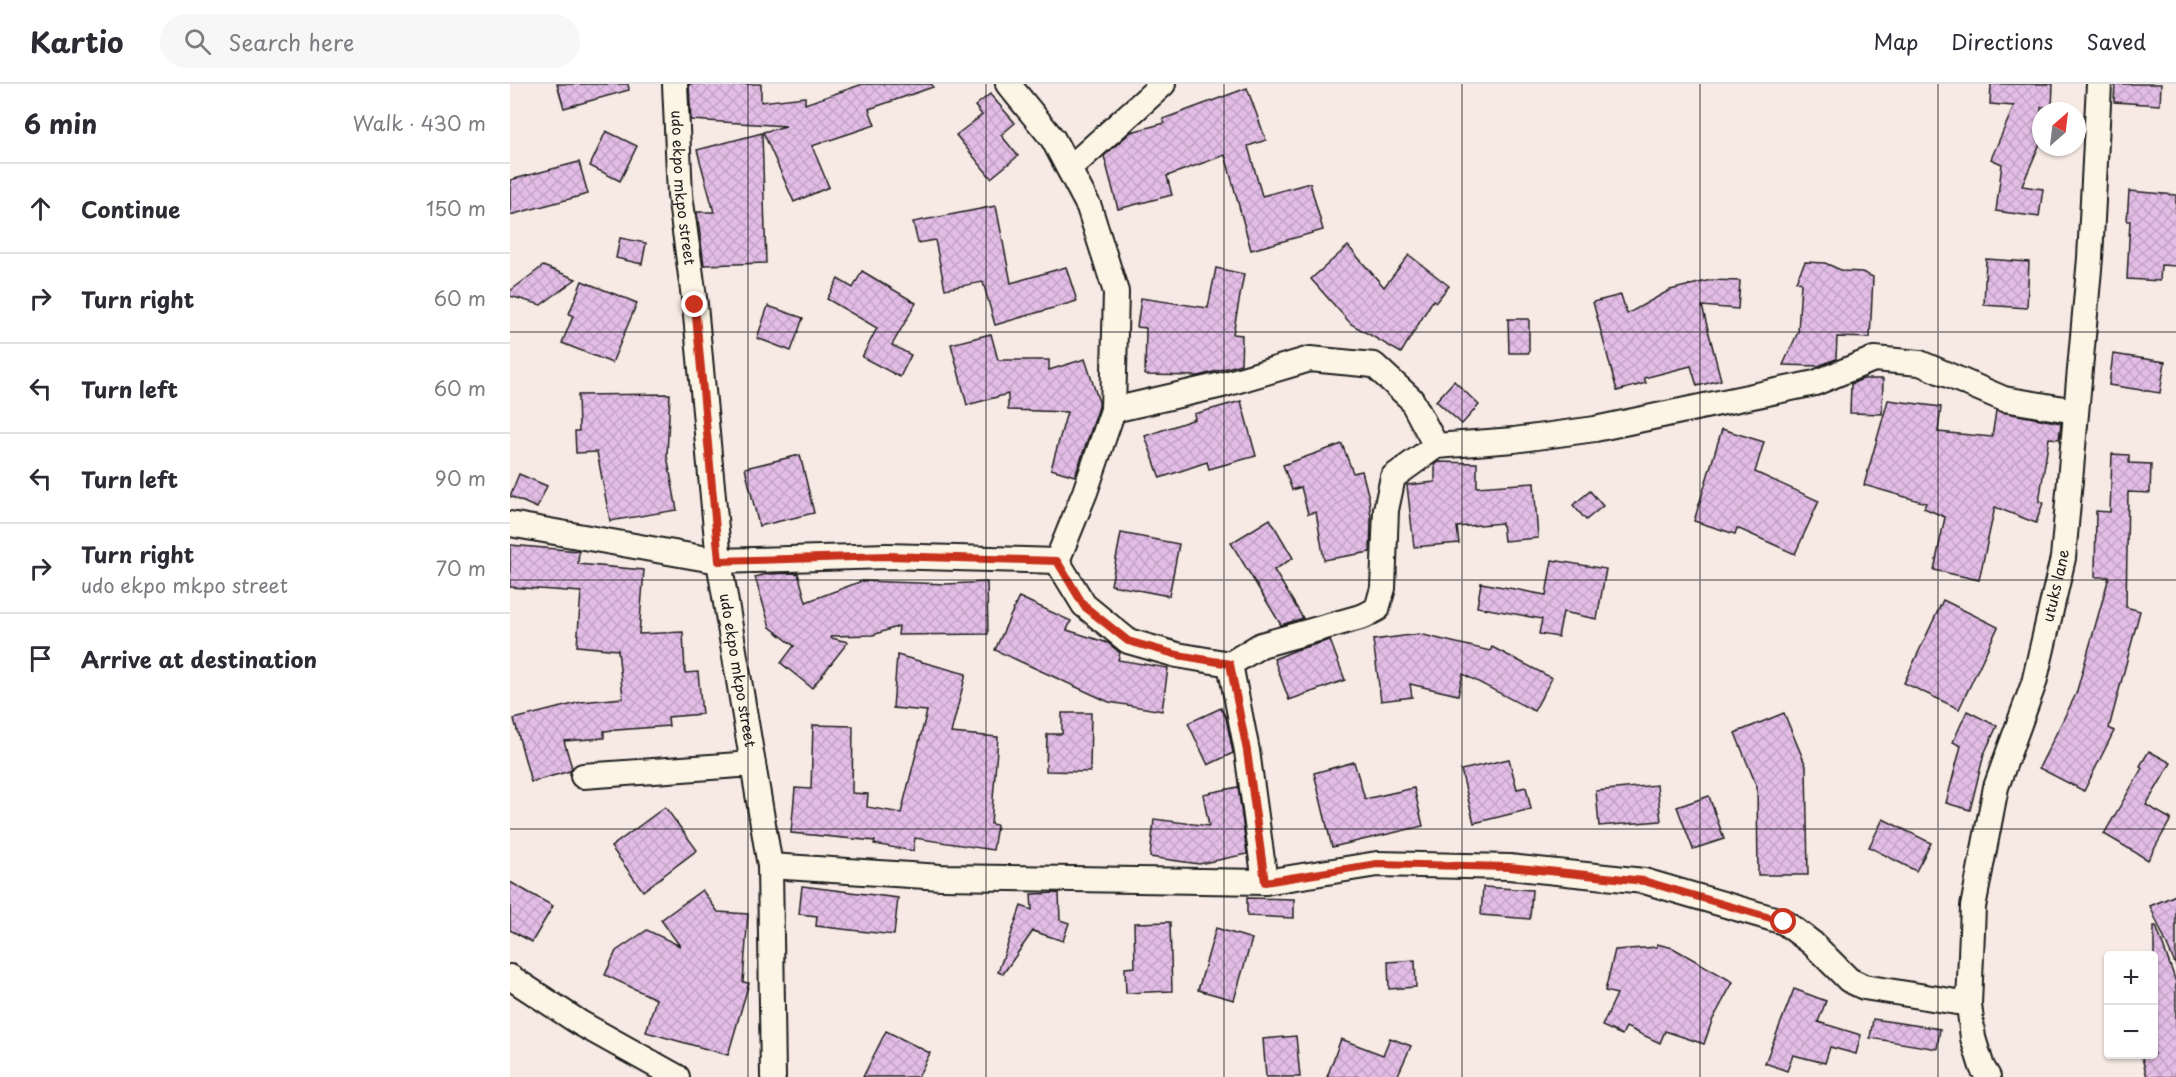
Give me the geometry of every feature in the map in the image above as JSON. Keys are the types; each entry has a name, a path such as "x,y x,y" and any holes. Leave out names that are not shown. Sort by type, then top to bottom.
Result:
{"street":[{"name":"udo ekpo mkpo street","path":"675,84 680,195 695,305 719,561 770,866 773,1077"},
{"path":"1008,84 1053,140 1070,169 1089,207 1116,292 1113,410 1085,492 1057,561"},
{"path":"1070,169 1163,84"},
{"name":"utuks lane","path":"1988,1077 1982,1067 1973,1038 1969,1004 1973,907 1996,787 2034,683 2063,558 2090,258 2099,84"},
{"path":"1057,561 1084,606 1128,641 1178,655 1230,664 1262,645 1364,616 1377,609 1383,588 1386,510 1393,477 1436,446 1514,440 1595,429 1815,383 1874,358 1920,363 2004,399 2076,411"},
{"path":"1113,410 1222,385 1310,359 1374,365 1411,399 1436,446"},
{"path":"510,524 719,561 887,556 1057,561"},
{"path":"1230,664 1247,751 1265,882"},
{"path":"583,776 753,764"},
{"path":"770,866 941,877 1265,882 1377,864 1509,867 1644,881 1784,922 1812,943 1849,980 1864,987 1969,1004"},
{"path":"510,977 580,1023 677,1077"}],"building":[{"path":"557,84 628,84 629,90 564,108"},
{"path":"689,84 761,84 761,102 805,97 805,104 863,84 932,84 933,87 869,109 875,125 812,146 829,187 794,202 763,132 786,126 691,120"},
{"path":"1991,84 2053,84 2052,102 2032,102 2032,156 2035,156 2022,186 2043,189 2039,217 1996,211 2002,164 1991,159 2014,106 1990,104"},
{"path":"2115,84 2161,84 2160,105 2114,102"},
{"path":"1247,88 1266,140 1248,146 1262,196 1310,183 1323,230 1251,250 1225,155 1167,176 1172,195 1118,209 1104,156 1131,132 1165,123 1163,119"},
{"path":"990,94 1015,123 1001,135 1018,156 991,178 956,135 982,115 975,106"},
{"path":"606,131 637,146 620,181 590,166"},
{"path":"762,133 766,263 704,265 697,212 714,212 697,150"},
{"path":"579,162 588,194 510,215 510,180"},
{"path":"2129,191 2176,195 2176,266 2161,265 2160,281 2127,279"},
{"path":"996,206 1011,283 1066,267 1077,301 995,325 983,282 945,289 935,240 918,243 913,222"},
{"path":"620,238 646,243 642,264 616,258"},
{"path":"1348,246 1384,287 1409,255 1449,286 1436,302 1433,300 1401,353 1351,324 1311,279"},
{"path":"1986,259 2029,262 2027,308 1984,305"},
{"path":"1805,262 1825,263 1843,271 1862,272 1873,277 1870,338 1837,337 1836,359 1818,366 1783,365 1798,332 1801,283 1796,281"},
{"path":"543,266 576,279 541,305 510,296 510,291"},
{"path":"1216,268 1244,274 1233,334 1242,335 1241,364 1199,376 1145,375 1146,328 1137,327 1141,298 1208,308"},
{"path":"862,271 916,303 892,345 911,355 900,377 862,357 877,328 827,299 838,279 853,288"},
{"path":"1711,280 1740,281 1738,309 1702,306 1721,380 1697,386 1691,366 1644,378 1646,383 1617,391 1593,302 1621,295 1627,314 1670,290"},
{"path":"582,281 637,303 612,363 562,343 573,316 569,314"},
{"path":"768,306 803,318 791,351 757,338"},
{"path":"1508,319 1529,319 1529,353 1509,353"},
{"path":"991,334 998,360 1049,360 1049,370 1085,359 1099,407 1075,476 1051,469 1067,412 1008,410 1008,394 967,405 951,344"},
{"path":"2113,354 2165,362 2160,393 2109,385"},
{"path":"1863,379 1883,379 1882,414 1850,413 1851,384"},
{"path":"1454,381 1479,405 1462,424 1436,401"},
{"path":"670,394 667,456 677,510 610,521 597,452 576,453 575,431 579,431 578,395"},
{"path":"1888,400 1941,407 1938,432 1992,437 1996,411 2061,423 2059,439 2049,438 2039,502 2043,503 2036,523 1995,507 1979,580 1934,570 1945,517 1924,508 1926,503 1864,485"},
{"path":"1241,401 1256,456 1209,469 1207,462 1160,478 1145,436 1195,419 1194,414"},
{"path":"1722,429 1764,442 1755,472 1819,501 1795,554 1737,528 1735,534 1694,521"},
{"path":"1342,444 1353,473 1362,471 1369,498 1370,552 1324,560 1316,512 1308,514 1301,487 1292,490 1283,465"},
{"path":"2112,454 2129,455 2129,463 2151,464 2150,493 2128,492 2126,607 2140,611 2109,728 2114,731 2084,791 2039,768 2076,694 2109,577 2095,577 2096,511 2110,512"},
{"path":"800,455 814,513 759,526 745,468"},
{"path":"1438,462 1477,463 1477,487 1534,483 1538,538 1504,541 1502,523 1457,527 1459,543 1414,547 1407,485 1435,482 1435,464"},
{"path":"519,474 547,486 537,508 510,496"},
{"path":"1590,491 1603,506 1586,520 1573,505"},
{"path":"1270,519 1293,558 1274,570 1303,618 1281,625 1231,543"},
{"path":"1121,533 1179,544 1169,596 1111,585"},
{"path":"510,545 579,551 578,564 644,570 639,634 683,632 685,673 698,672 702,714 668,717 669,726 604,731 604,738 564,741 572,768 570,771 531,782 514,719 581,702 623,698 618,650 577,646 581,592 510,587"},
{"path":"1552,560 1606,569 1597,619 1563,612 1558,637 1539,634 1542,619 1477,607 1481,583 1546,595"},
{"path":"798,573 806,602 862,581 947,584 987,582 988,634 898,635 899,626 873,635 832,636 831,638 848,642 812,688 781,663 794,646 770,627 755,577 767,574"},
{"path":"1019,597 1071,621 1067,630 1108,643 1120,653 1118,660 1168,668 1162,711 1109,702 995,650"},
{"path":"1943,600 1998,627 1959,709 1904,683"},
{"path":"1419,634 1490,651 1492,647 1552,678 1534,711 1463,674 1458,695 1410,684 1412,697 1381,701 1373,640"},
{"path":"1330,640 1345,680 1289,700 1274,659"},
{"path":"897,655 966,674 951,733 998,737 991,824 997,825 993,850 915,838 913,851 874,844 875,841 791,833 795,788 811,789 813,725 853,726 852,793 868,794 867,807 901,813 927,711 893,708"},
{"path":"1221,708 1226,718 1233,753 1208,765 1188,723"},
{"path":"1967,711 1997,726 1984,754 1970,810 1946,803 1961,746 1953,742"},
{"path":"1062,713 1091,713 1090,772 1046,771 1047,734 1062,734"},
{"path":"1784,713 1806,766 1808,875 1758,875 1757,787 1735,733"},
{"path":"2149,751 2171,763 2146,805 2171,819 2148,860 2104,834 2142,768 2140,766"},
{"path":"1509,759 1517,789 1526,787 1531,809 1474,823 1461,770"},
{"path":"1354,762 1365,799 1414,788 1423,826 1332,847 1314,773"},
{"path":"1657,785 1661,821 1599,826 1596,791"},
{"path":"1238,787 1247,854 1199,864 1150,857 1154,819 1209,826 1203,794"},
{"path":"1709,796 1724,839 1693,849 1677,807"},
{"path":"665,807 697,850 643,891 611,847"},
{"path":"1883,819 1931,843 1916,871 1869,847"},
{"path":"510,882 553,906 532,942 510,930"},
{"path":"802,886 898,898 894,935 816,926 817,916 799,914"},
{"path":"1483,887 1532,890 1530,919 1481,915"},
{"path":"702,890 718,912 748,914 743,982 749,983 728,1055 646,1032 656,999 605,975 616,951 647,930 680,946 661,920"},
{"path":"1059,893 1060,920 1069,923 1063,941 1033,931 1003,974 998,972 1021,906 1032,910 1031,894"},
{"path":"2176,895 2176,966 2150,906"},
{"path":"1247,898 1294,899 1294,918 1247,916"},
{"path":"1170,922 1172,991 1126,993 1125,968 1135,967 1134,923"},
{"path":"2154,926 2156,926 2176,982 2176,1077 2147,1077 2142,1059 2158,1059 2158,951 2154,951"},
{"path":"1216,928 1252,939 1234,1000 1198,990"},
{"path":"1657,944 1673,948 1733,982 1712,1021 1704,1044 1665,1031 1660,1043 1626,1027 1622,1035 1602,1026 1617,994 1605,991 1615,950 1657,947"},
{"path":"1415,960 1416,987 1389,989 1388,962"},
{"path":"1794,989 1826,1001 1818,1022 1861,1035 1856,1054 1830,1047 1825,1063 1793,1055 1787,1071 1765,1063"},
{"path":"1873,1019 1940,1029 1937,1049 1870,1038"},
{"path":"886,1031 930,1053 918,1077 863,1077"},
{"path":"1296,1036 1300,1077 1266,1077 1263,1039"},
{"path":"1390,1038 1411,1046 1397,1077 1327,1077 1341,1039 1383,1055"}],"route":[{"path":"695,305 719,561 887,556 1057,561 1084,606 1128,641 1178,655 1230,664 1247,751 1265,882 1377,864 1509,867 1644,881 1784,922"}]}
